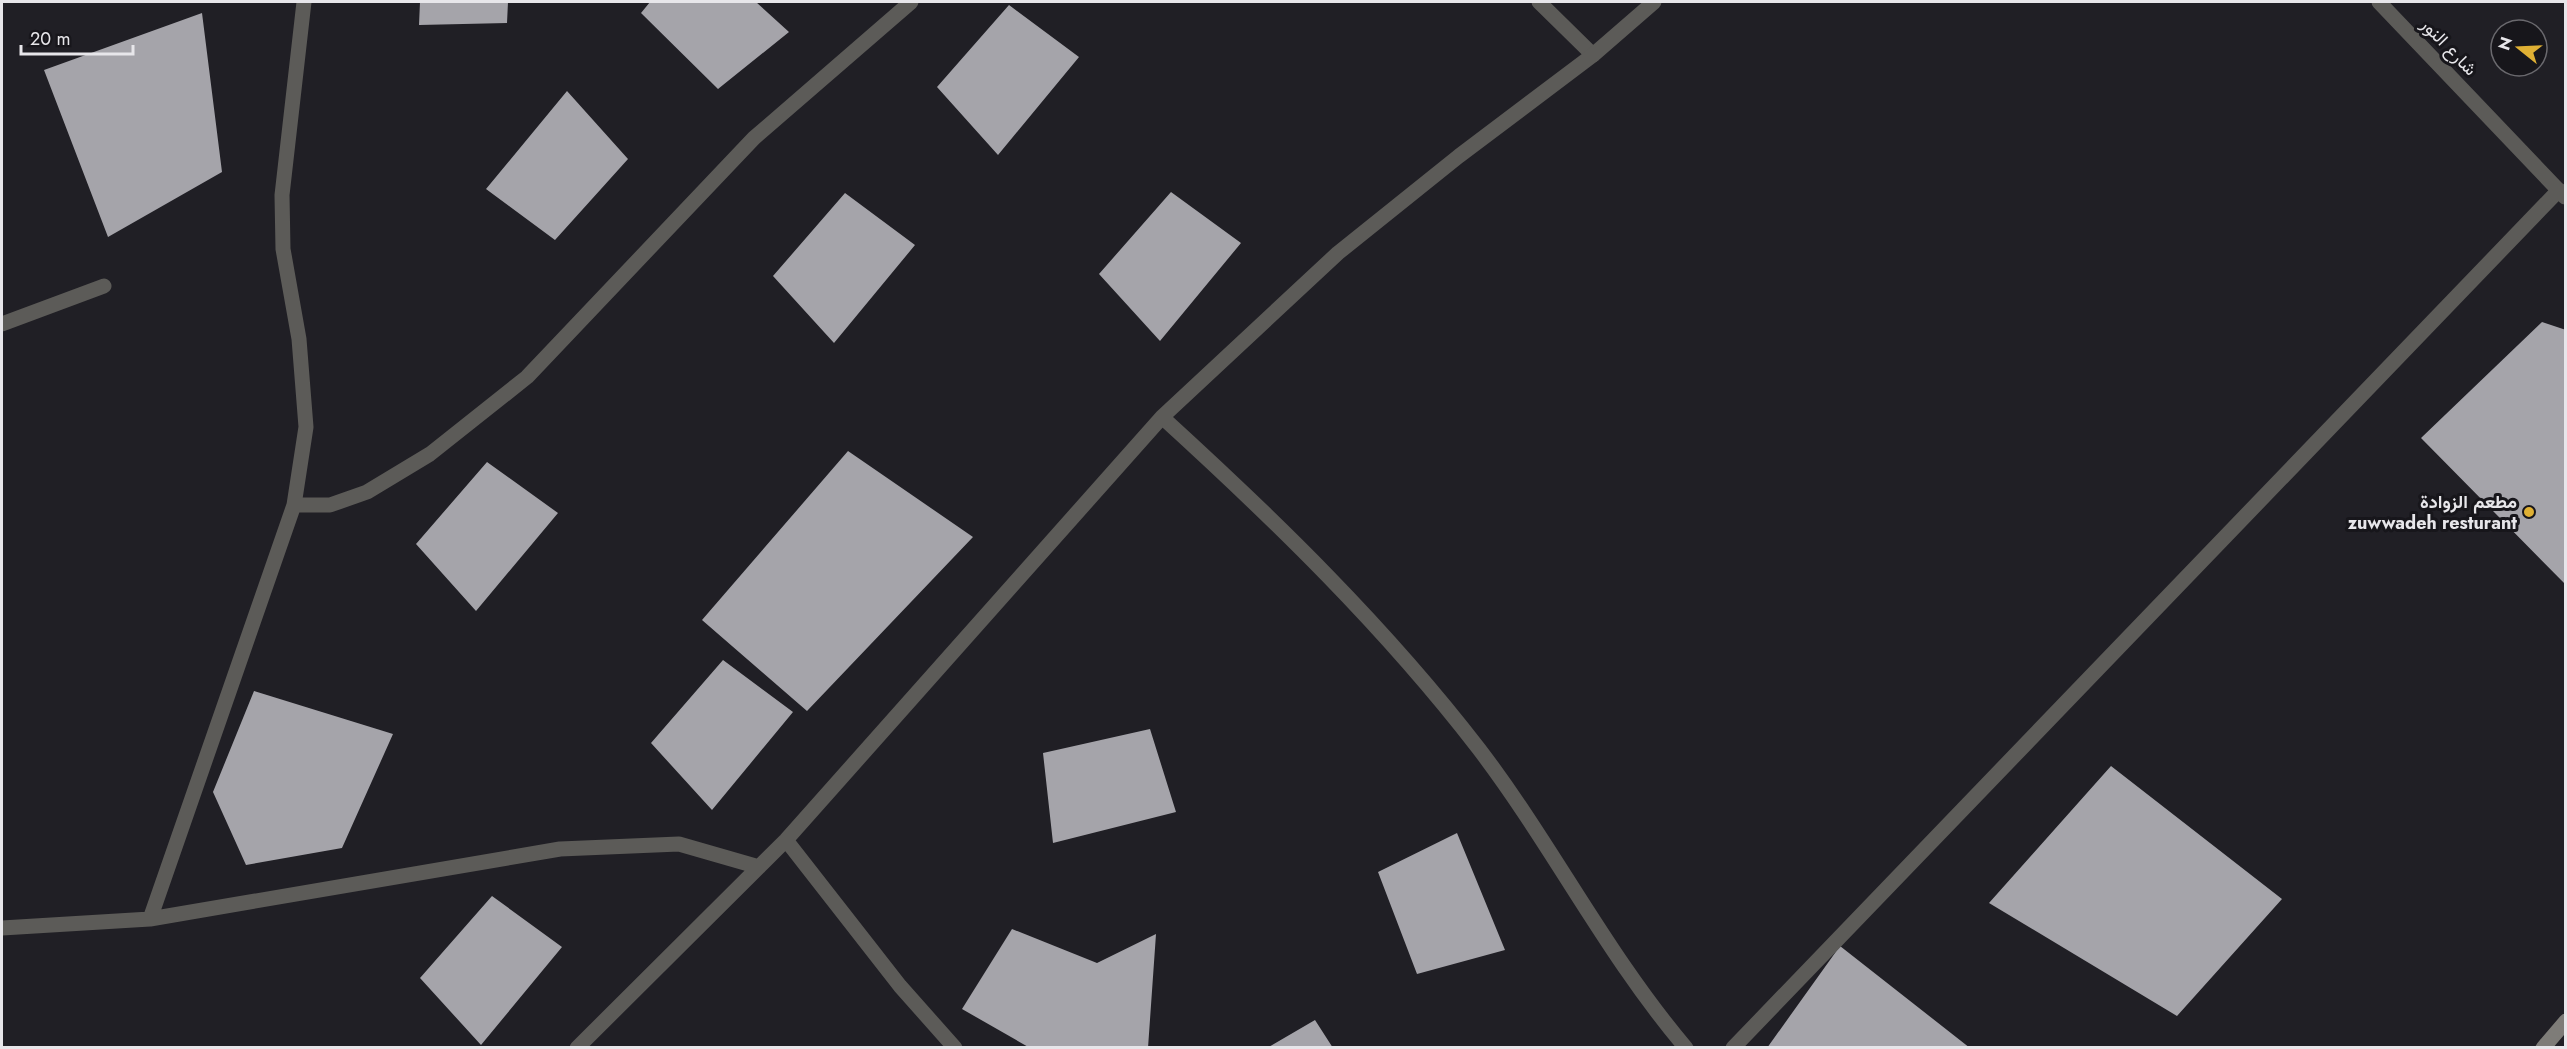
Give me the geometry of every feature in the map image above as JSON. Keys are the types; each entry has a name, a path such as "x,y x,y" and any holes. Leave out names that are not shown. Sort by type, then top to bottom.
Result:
{"main road":[{"path":"2543,1047 2565,1021"}],"street":[{"path":"150,920 294,505 306,426 299,339 283,249 282,195 304,2"},
{"path":"294,505 330,505 367,492 430,454 527,377 753,138 911,2"},
{"path":"1539,2 1593,55"},
{"path":"577,1047 786,840 1162,417 1338,253 1459,156 1593,55 1654,2"},
{"name":"شارع النور","path":"2379,2 2562,194"},
{"path":"1733,1047 2562,194"},
{"path":"2,324 104,286"},
{"path":"1162,417 1251,499 1422,677 1481,751 1609,948 1652,1008 1686,1047"},
{"path":"786,840 900,986 955,1047"},
{"path":"2,928 150,920 560,849 679,844 708,850 759,867"}],"building":[{"path":"420,2 508,2 507,23 419,25"},
{"path":"650,2 756,2 789,32 718,89 641,13"},
{"path":"1009,5 1079,57 998,155 937,87"},
{"path":"202,13 222,172 108,237 44,70"},
{"path":"567,91 628,159 555,240 486,189"},
{"path":"1171,192 1241,243 1160,341 1099,274"},
{"path":"845,193 915,245 834,343 773,276"},
{"name":"مطعم الزوادة zuwwadeh resturant","path":"2542,322 2566,330 2566,585 2421,438"},
{"path":"848,451 973,537 807,711 702,620"},
{"path":"487,462 558,513 476,611 416,544"},
{"path":"723,660 793,712 712,810 651,743"},
{"path":"254,691 393,734 342,848 246,865 213,792"},
{"path":"1150,729 1176,812 1053,843 1043,753"},
{"path":"2111,766 2282,899 2177,1016 1989,903"},
{"path":"1457,833 1505,950 1417,974 1378,872"},
{"path":"492,896 562,947 481,1045 420,978"},
{"path":"1012,929 1097,963 1156,934 1148,1048 1030,1048 962,1009"},
{"path":"1840,946 1970,1048 1767,1048"},
{"path":"1315,1020 1333,1048 1267,1048"}],"place":[{"name":"مطعم الزوادة zuwwadeh resturant","path":"2529,512"}]}
